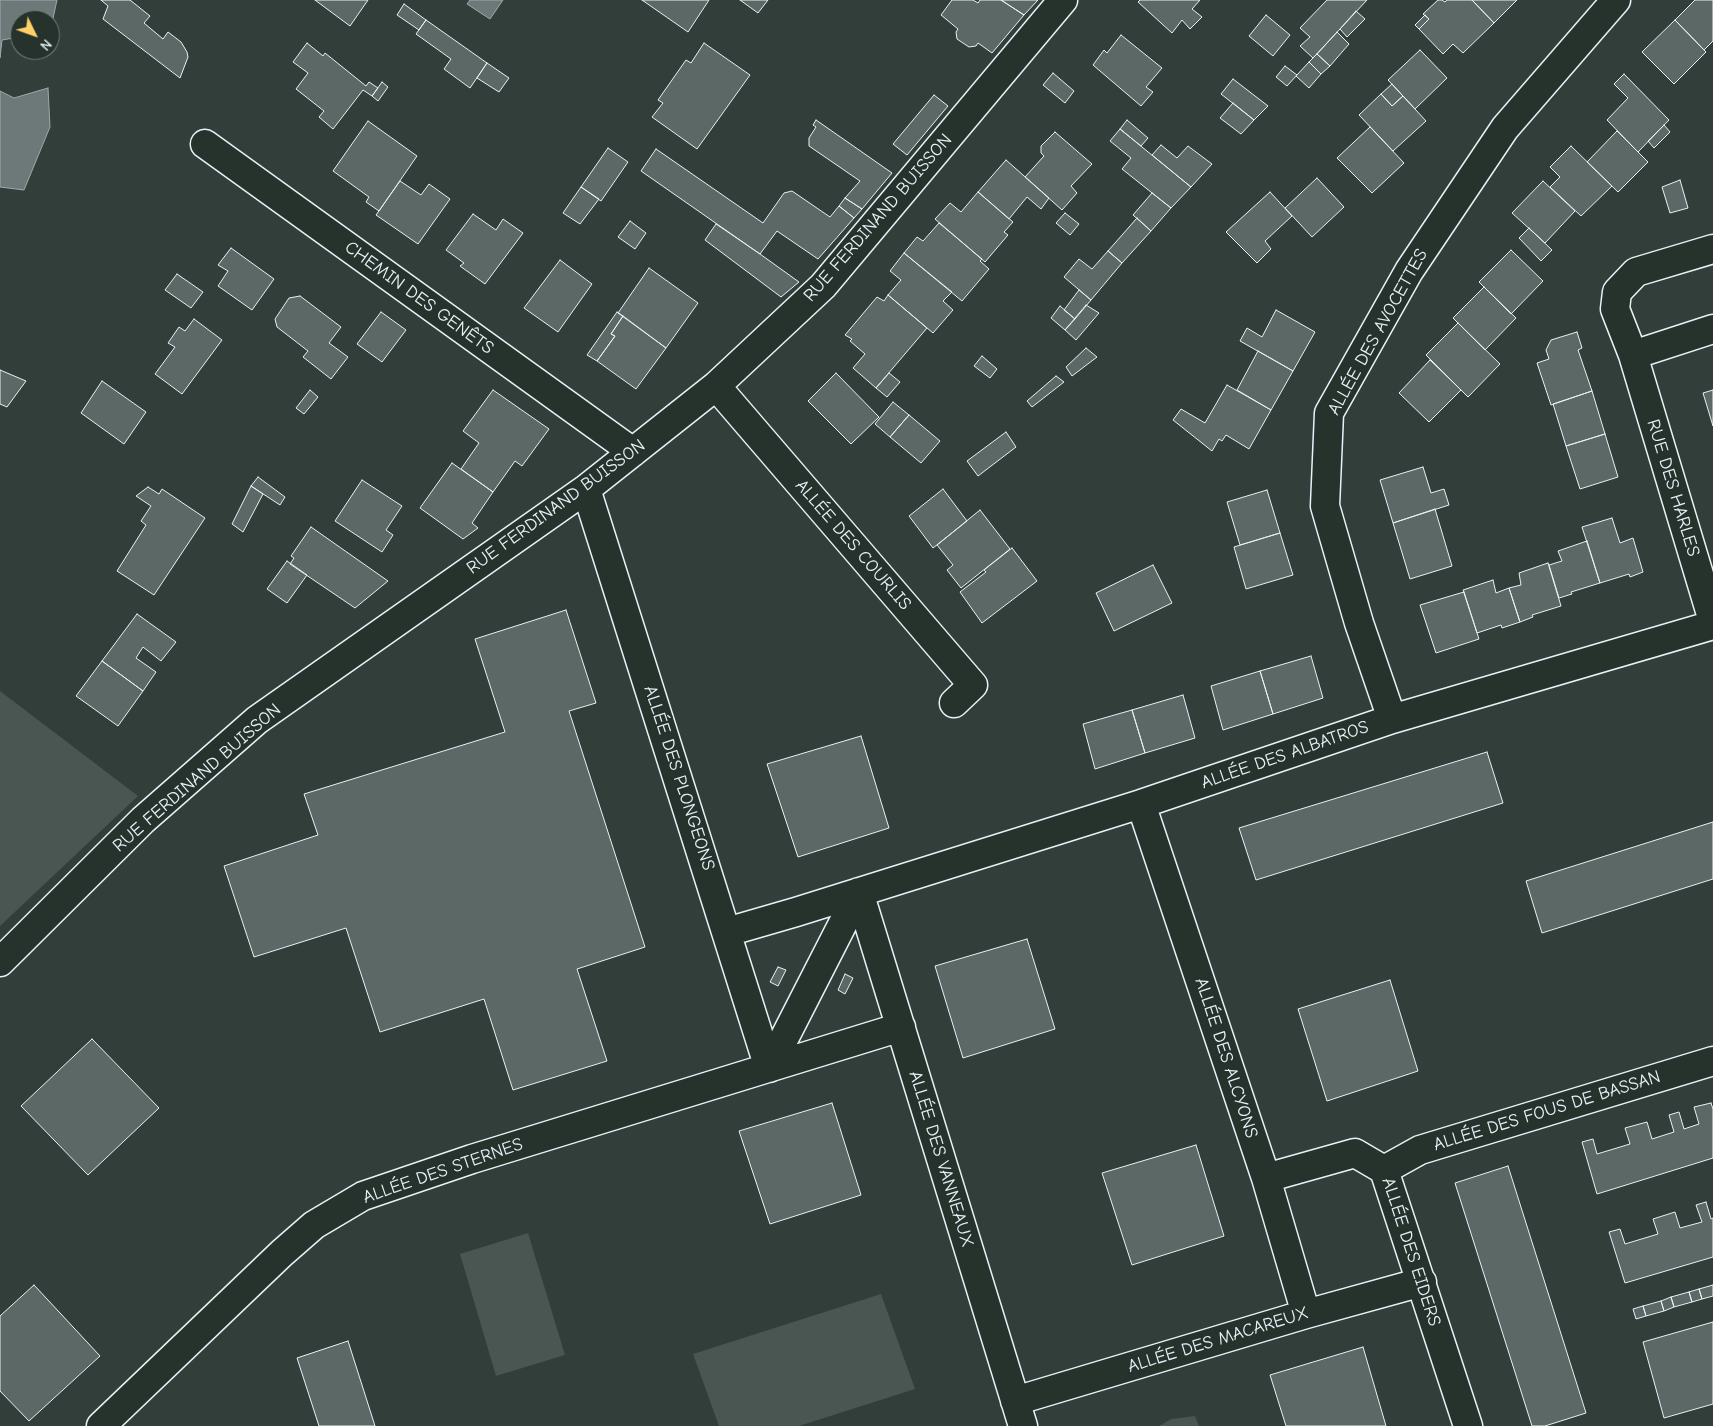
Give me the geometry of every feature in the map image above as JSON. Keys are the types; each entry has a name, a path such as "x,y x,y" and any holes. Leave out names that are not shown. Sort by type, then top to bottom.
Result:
{"street":[{"name":"RUE FERDINAND BUISSON","path":"0,962 143,820 257,720 586,489 716,386 824,286 1062,0"},
{"name":"ALLÉE DES AVOCETTES","path":"1392,719 1359,623 1325,506 1329,414 1409,271 1505,128 1616,0"},
{"name":"CHEMIN DES GENÊTS","path":"205,144 632,452"},
{"name":"RUE DES HARLES","path":"1713,249 1636,272 1617,292 1615,309 1633,355 1713,623"},
{"path":"1633,355 1713,329"},
{"name":"ALLÉE DES COURLIS","path":"716,386 973,685 954,703"},
{"name":"ALLÉE DES PLONGEONS","path":"586,489 769,1068"},
{"name":"ALLÉE DES ALBATROS","path":"727,932 1141,804 1392,719 1713,623"},
{"name":"ALLÉE DES ALCYONS","path":"1141,804 1266,1178 1306,1314"},
{"path":"769,1068 859,892"},
{"name":"ALLÉE DES VANNEAUX","path":"859,892 1019,1414"},
{"name":"ALLÉE DES STERNES","path":"101,1426 282,1253 314,1225 363,1196 472,1159 901,1027"},
{"name":"ALLÉE DES FOUS DE BASSAN","path":"1384,1170 1420,1150 1713,1060"},
{"name":"ALLÉE DES EIDERS","path":"1266,1178 1355,1154 1384,1170 1468,1426"},
{"name":"ALLÉE DES MACAREUX","path":"1019,1414 1306,1314 1422,1282"}],"shaded area":[{"path":"0,0 57,0 55,10 10,10 10,39 2,40 0,58"},
{"path":"470,0 503,0 490,19 467,4"},
{"path":"48,88 50,127 24,190 0,187 0,91 14,98"},
{"path":"0,691 138,796 0,926"},
{"path":"528,1233 565,1355 496,1376 460,1254"},
{"path":"881,1294 915,1389 799,1426 719,1426 693,1354"},
{"path":"1195,1416 1199,1426 1159,1426 1171,1419"}],"building":[{"path":"101,0 130,0 150,16 144,23 163,39 168,32 181,42 188,57 180,78 103,19 108,6"},
{"path":"315,0 368,0 350,26"},
{"path":"642,0 709,0 688,32"},
{"path":"740,0 768,0 758,13"},
{"path":"952,0 973,0 978,3 980,0 1001,0 1024,15 992,53 978,43 976,46 969,47 957,39 956,32 958,29 941,15"},
{"path":"1001,0 1038,0 1024,15"},
{"path":"1140,0 1200,0 1192,9 1202,17 1190,29 1182,20 1172,33 1138,2"},
{"path":"1327,0 1367,0 1313,58 1300,46 1310,37 1300,28"},
{"path":"1438,0 1445,2 1447,0 1472,0 1494,23 1463,53 1453,44 1443,54 1419,29 1429,19 1423,14"},
{"path":"1472,0 1517,0 1494,23"},
{"path":"1695,0 1713,0 1713,41 1704,50 1675,20"},
{"path":"404,4 426,20 419,30 397,15"},
{"path":"1356,11 1365,19 1347,37 1340,29"},
{"path":"1266,15 1290,35 1273,56 1249,36"},
{"path":"1425,15 1429,19 1419,29 1415,25"},
{"path":"426,20 487,63 470,88 444,69 451,59 416,34"},
{"path":"1675,20 1706,52 1674,84 1642,52"},
{"path":"1337,32 1349,44 1330,66 1317,54"},
{"path":"1121,35 1162,68 1146,87 1153,92 1141,106 1093,65 1104,50 1107,53"},
{"path":"307,43 323,56 325,53 366,86 369,82 378,88 372,96 363,90 333,129 319,117 324,111 296,89 308,73 293,62"},
{"path":"704,43 750,75 697,149 652,117 663,103 658,100 686,60 691,63"},
{"path":"1420,50 1447,78 1415,109 1388,80"},
{"path":"1317,54 1330,66 1321,74 1309,62"},
{"path":"1309,62 1321,74 1309,88 1296,76"},
{"path":"487,63 509,78 499,92 477,78"},
{"path":"1285,66 1297,75 1287,86 1276,77"},
{"path":"1053,73 1074,91 1065,103 1043,85"},
{"path":"1624,74 1669,120 1638,152 1607,120 1628,98 1614,84"},
{"path":"1233,79 1268,106 1254,120 1221,94"},
{"path":"382,82 388,87 378,101 372,96"},
{"path":"1392,84 1403,96 1392,106 1381,94"},
{"path":"1381,94 1392,106 1403,96 1426,121 1393,151 1359,115"},
{"path":"934,95 948,106 907,155 893,144"},
{"path":"1233,103 1254,120 1241,134 1220,118"},
{"path":"816,120 892,173 862,209 845,198 860,181 809,146 809,138 816,127 813,125"},
{"path":"1127,120 1148,138 1141,146 1120,129"},
{"path":"368,121 417,156 379,211 366,202 369,197 333,171"},
{"path":"1664,125 1670,132 1654,148 1648,141"},
{"path":"1370,127 1404,163 1372,193 1337,158"},
{"path":"1120,129 1191,187 1171,208 1122,169 1131,158 1110,141"},
{"path":"1617,131 1648,162 1618,192 1587,162"},
{"path":"1055,132 1092,164 1071,186 1077,193 1062,210 1025,177 1044,156 1041,153 1041,146"},
{"path":"1161,145 1177,158 1188,146 1212,164 1191,187 1152,155"},
{"path":"1571,146 1612,186 1581,216 1550,187 1560,177 1550,167"},
{"path":"608,148 628,162 601,201 581,187"},
{"path":"656,149 763,223 784,193 792,191 830,217 839,206 854,218 818,259 777,231 760,254 641,171"},
{"path":"1006,160 1049,198 1041,209 1027,197 1009,219 978,192"},
{"path":"1317,178 1344,207 1312,237 1285,208"},
{"path":"1680,180 1688,208 1670,213 1662,187"},
{"path":"400,181 421,195 429,184 450,199 418,244 376,215"},
{"path":"1543,181 1575,211 1545,243 1512,213"},
{"path":"581,187 599,199 580,224 563,213"},
{"path":"978,192 1013,222 1004,232 1008,235 985,262 935,219 950,203 961,212"},
{"path":"1270,192 1292,216 1265,241 1271,249 1257,263 1226,232"},
{"path":"1152,193 1171,208 1151,231 1133,215"},
{"path":"845,198 862,209 854,218 839,206"},
{"path":"1065,213 1079,224 1070,235 1056,223"},
{"path":"473,214 496,230 503,219 523,233 485,284 460,266 464,263 446,250"},
{"path":"1137,218 1151,231 1122,263 1108,251"},
{"path":"630,221 646,233 635,249 618,237"},
{"path":"939,223 982,259 980,261 989,269 962,301 904,253 917,237 923,241"},
{"path":"716,224 799,282 781,297 705,240"},
{"path":"1529,228 1552,250 1541,261 1519,238"},
{"path":"231,248 274,279 252,310 218,286 228,271 218,265"},
{"path":"1511,250 1543,281 1511,314 1479,282"},
{"path":"1108,251 1122,263 1091,300 1064,277 1079,259 1092,269"},
{"path":"904,253 952,292 943,301 953,310 933,333 888,295 901,280 890,271"},
{"path":"560,260 592,284 558,332 524,308"},
{"path":"649,268 698,303 666,348 618,313"},
{"path":"177,274 203,292 191,308 165,290"},
{"path":"1484,287 1516,318 1485,350 1453,318"},
{"path":"1079,290 1091,300 1075,319 1064,310"},
{"path":"888,295 927,328 876,388 853,368 865,354 850,341 852,339 845,335 877,297 884,301"},
{"path":"300,296 341,327 329,343 348,357 331,379 303,357 308,351 277,327 275,319 289,298"},
{"path":"1086,305 1099,313 1076,340 1065,330"},
{"path":"1060,306 1075,319 1065,330 1051,318"},
{"path":"1276,310 1315,332 1293,371 1240,341 1247,328 1262,337"},
{"path":"381,312 406,330 382,362 357,344"},
{"path":"617,312 623,316 611,334 615,336 597,361 587,355"},
{"path":"623,316 666,348 636,389 597,361 615,336 611,334"},
{"path":"194,319 222,340 182,394 155,374 175,347 168,343 179,327 185,331"},
{"path":"1458,323 1500,364 1468,397 1426,355"},
{"path":"1577,332 1582,348 1578,350 1592,391 1551,405 1537,363 1549,359 1546,350 1551,340"},
{"path":"1086,348 1097,357 1072,376 1066,367"},
{"path":"1258,351 1293,371 1271,410 1237,390"},
{"path":"982,356 997,369 990,378 974,366"},
{"path":"1430,360 1461,390 1429,422 1399,393"},
{"path":"0,370 26,381 7,407 0,404"},
{"path":"836,373 879,417 851,444 808,401"},
{"path":"889,373 900,382 887,397 876,388"},
{"path":"1056,376 1064,382 1032,407 1027,401"},
{"path":"102,381 146,412 124,444 81,413"},
{"path":"1227,385 1271,410 1249,449 1226,435 1222,441 1219,439 1212,451 1173,420 1181,409 1205,423"},
{"path":"310,390 318,397 304,414 296,408"},
{"path":"493,390 549,429 522,466 515,461 493,492 461,469 479,443 463,431"},
{"path":"1713,390 1713,426 1703,393"},
{"path":"1592,391 1605,434 1566,446 1553,404"},
{"path":"893,402 909,415 890,437 875,424"},
{"path":"909,415 940,441 921,463 890,437"},
{"path":"1006,432 1016,447 978,476 967,461"},
{"path":"1605,434 1618,477 1580,489 1566,446"},
{"path":"452,463 493,492 472,523 478,528 463,539 420,508"},
{"path":"1423,467 1431,493 1444,489 1449,505 1393,523 1380,480"},
{"path":"258,477 285,497 280,505 251,486"},
{"path":"362,480 402,506 386,530 393,535 382,552 335,521"},
{"path":"251,486 263,494 243,532 232,524"},
{"path":"148,487 159,494 162,489 205,518 154,595 117,571 146,525 141,521 151,506 136,496"},
{"path":"943,489 967,521 933,548 909,516"},
{"path":"1267,490 1280,533 1240,545 1227,502"},
{"path":"1435,509 1452,566 1410,579 1393,523"},
{"path":"980,510 1010,549 961,588 947,570 953,565 937,545"},
{"path":"1612,518 1620,543 1633,538 1643,572 1630,577 1629,574 1600,583 1582,527"},
{"path":"311,527 388,581 355,608 290,564 294,558 291,556"},
{"path":"1280,533 1293,575 1246,589 1234,547"},
{"path":"1587,541 1600,583 1571,592 1572,594 1559,598 1549,565 1562,561 1558,551"},
{"path":"1012,548 1037,581 982,623 960,592 986,572 984,570"},
{"path":"287,561 307,575 287,603 267,589"},
{"path":"1548,563 1561,606 1532,615 1533,617 1520,622 1509,588 1521,585 1519,573"},
{"path":"1153,565 1172,603 1114,631 1096,593"},
{"path":"1493,580 1496,593 1509,588 1520,622 1502,628 1501,625 1477,633 1463,590"},
{"path":"1464,592 1479,639 1436,653 1420,605"},
{"path":"566,610 596,703 569,711 645,947 577,969 607,1061 513,1090 484,999 380,1032 346,928 254,957 224,866 318,835 304,794 505,732 475,639"},
{"path":"137,614 176,642 161,661 143,647 136,658 156,672 143,691 102,661"},
{"path":"1311,656 1323,698 1273,714 1260,671"},
{"path":"102,661 143,691 118,726 76,696"},
{"path":"1260,671 1273,714 1223,730 1211,686"},
{"path":"1183,695 1195,738 1145,753 1132,710"},
{"path":"1132,710 1145,753 1095,769 1083,724"},
{"path":"861,736 889,828 798,857 767,764"},
{"path":"1487,752 1503,803 1256,880 1239,828"},
{"path":"1713,822 1713,879 1542,933 1526,881"},
{"path":"1027,939 1055,1029 963,1058 935,966"},
{"path":"778,967 786,970 778,986 770,982"},
{"path":"845,974 853,978 845,994 838,990"},
{"path":"1390,980 1418,1071 1327,1101 1298,1009"},
{"path":"92,1039 159,1108 88,1175 21,1106"},
{"path":"832,1103 861,1195 770,1224 739,1131"},
{"path":"1711,1103 1713,1109 1713,1158 1597,1194 1582,1142 1593,1139 1597,1154 1630,1144 1625,1128 1647,1122 1652,1139 1674,1132 1669,1115 1679,1112 1684,1129 1699,1124 1694,1107"},
{"path":"1196,1145 1224,1236 1132,1265 1102,1173"},
{"path":"1508,1166 1586,1413 1545,1426 1532,1426 1455,1183"},
{"path":"1706,1202 1711,1219 1713,1218 1713,1257 1625,1283 1609,1232 1620,1229 1625,1244 1658,1234 1653,1219 1675,1212 1680,1228 1702,1222 1696,1205"},
{"path":"34,1285 100,1356 29,1421 0,1391 0,1316"},
{"path":"1713,1285 1713,1296 1702,1299 1699,1289"},
{"path":"1699,1289 1702,1299 1692,1302 1689,1292"},
{"path":"1689,1292 1692,1302 1674,1307 1671,1297"},
{"path":"1671,1297 1674,1307 1664,1311 1661,1301"},
{"path":"1661,1301 1664,1311 1646,1316 1643,1306"},
{"path":"1643,1306 1646,1316 1636,1319 1633,1309"},
{"path":"1713,1322 1713,1404 1664,1418 1643,1342"},
{"path":"348,1341 375,1426 319,1426 297,1358"},
{"path":"1363,1347 1386,1426 1286,1426 1270,1375"}]}
